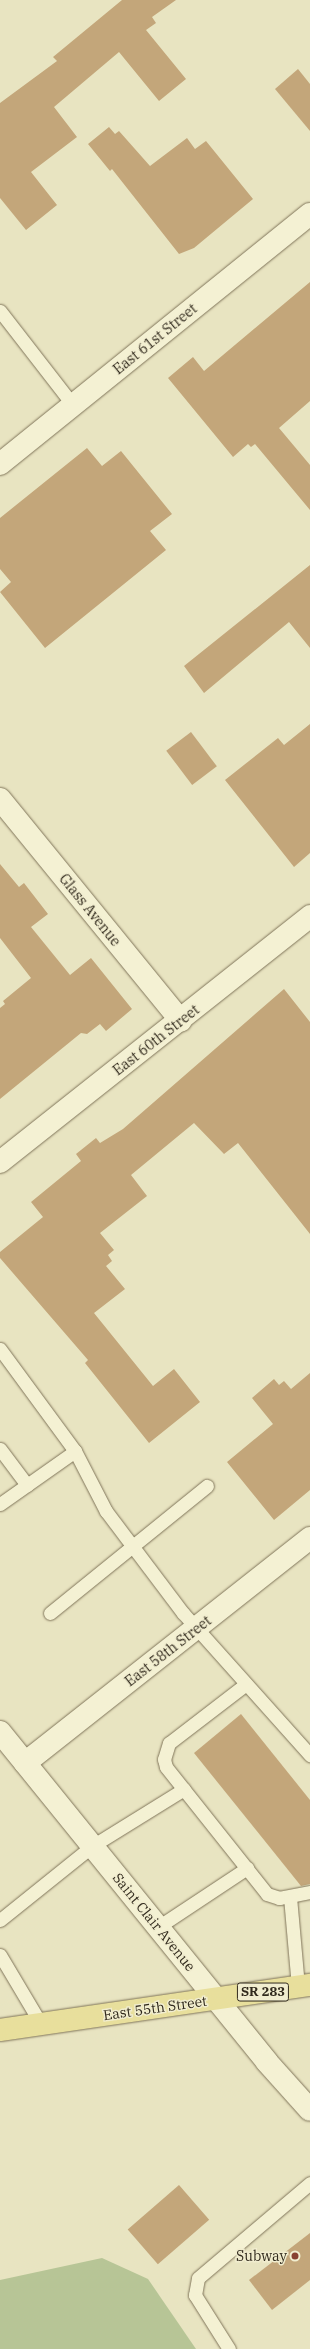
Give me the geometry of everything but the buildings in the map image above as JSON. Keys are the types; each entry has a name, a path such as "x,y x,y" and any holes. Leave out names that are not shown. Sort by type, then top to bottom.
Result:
{"main road":[{"name":"East 55th Street","path":"0,2030 304,1986"}],"street":[{"name":"East 61st Street","path":"0,464 310,214"},
{"name":"Glass Avenue","path":"0,799 181,1021"},
{"name":"East 60th Street","path":"0,1162 181,1021 310,916"},
{"name":"East 58th Street","path":"25,1763 310,1538"},
{"name":"Saint Clair Avenue","path":"0,1732 216,1999 310,2110"}],"lane":[{"path":"0,311 73,405"},
{"path":"0,1349 75,1451 106,1511 195,1629 310,1754"},
{"path":"0,1449 27,1485"},
{"path":"0,1504 75,1451"},
{"path":"50,1613 207,1486"},
{"path":"246,1684 169,1743 164,1758 166,1767 267,1894 278,1898 290,1897 310,1892"},
{"path":"0,1920 92,1846 184,1789"},
{"path":"158,1927 247,1868"},
{"path":"290,1897 304,1986"},
{"path":"0,1955 41,2024"},
{"path":"229,2349 196,2295 198,2278 310,2183"}],"green space":[{"path":"102,2258 148,2279 196,2349 0,2349 0,2280"}],"place":[{"name":"Subway","path":"295,2256"}]}
